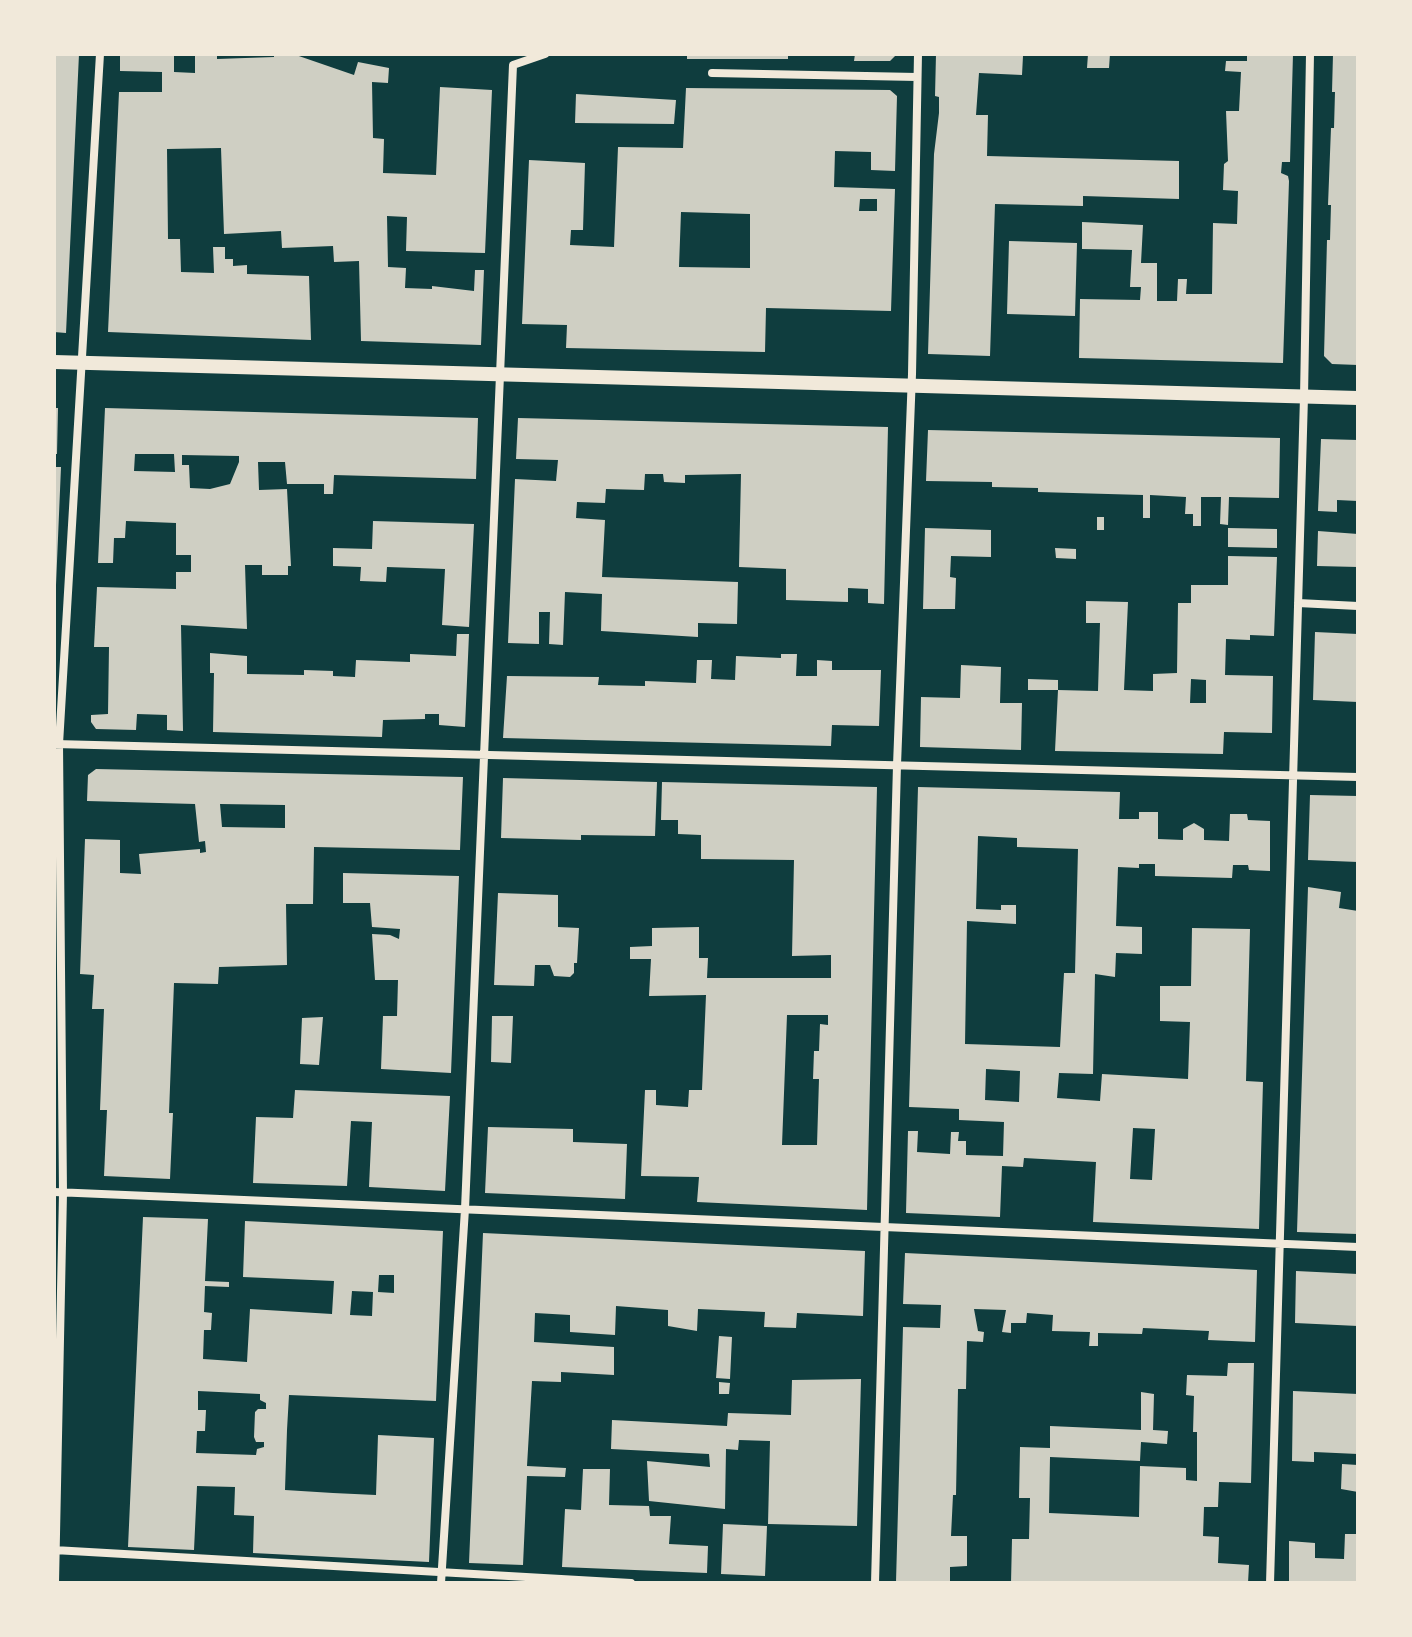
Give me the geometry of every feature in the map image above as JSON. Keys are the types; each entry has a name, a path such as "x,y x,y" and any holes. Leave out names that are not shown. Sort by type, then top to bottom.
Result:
{"street":[{"path":"55,1583 59,1192 57,744 100,54"},
{"path":"441,1583 465,1209 513,65 545,54"},
{"path":"875,1583 897,765 912,385 918,54"},
{"path":"1270,1583 1304,397 1310,54"},
{"path":"712,73 917,77"},
{"path":"54,362 1358,398"},
{"path":"1298,603 1358,606"},
{"path":"57,744 1358,777"},
{"path":"59,1192 1358,1247"},
{"path":"55,1550 631,1583"}],"building":[{"path":"54,54 79,54 66,333 54,332"},
{"path":"120,54 174,54 174,72 195,73 195,54 217,54 217,59 293,54 354,75 358,62 389,68 388,83 372,82 373,138 384,139 383,173 436,175 440,87 492,90 485,253 406,251 407,217 387,216 388,267 406,268 405,288 432,289 432,286 474,291 475,270 484,270 481,345 361,341 359,261 334,262 333,246 282,248 281,231 224,234 221,148 167,149 168,239 180,239 181,272 214,273 213,247 225,247 225,259 233,259 233,266 247,265 247,274 309,276 311,340 108,332 119,92 162,92 162,72 120,71"},
{"path":"687,54 788,54 788,59 687,59"},
{"path":"855,54 897,54 890,61 854,61"},
{"path":"936,54 1023,56 1022,75 979,73 976,115 988,115 987,156 1179,161 1179,199 1083,196 1083,206 995,204 990,356 928,354 934,154 939,113 939,97 935,96"},
{"path":"1088,54 1110,54 1109,68 1087,68"},
{"path":"1247,54 1293,54 1290,162 1282,162 1281,173 1288,176 1289,181 1283,363 1079,358 1080,299 1140,300 1141,287 1130,287 1132,250 1082,249 1082,222 1143,225 1141,263 1157,263 1157,301 1177,301 1178,279 1187,279 1186,294 1212,294 1213,223 1237,224 1238,191 1223,190 1224,164 1228,161 1226,111 1239,111 1241,72 1225,71 1226,61 1247,61"},
{"path":"1333,54 1358,54 1358,365 1332,364 1324,356 1327,240 1330,240 1331,128 1334,128"},
{"path":"686,88 890,90 897,96 895,171 871,170 871,152 835,151 834,187 895,189 891,311 766,308 765,352 566,348 567,325 522,324 529,160 585,163 583,230 571,230 570,245 614,247 618,147 683,148","holes":["860,199 877,199 877,211 859,211","681,212 750,214 750,268 679,267"]},
{"path":"576,94 676,100 674,124 575,123"},
{"path":"1009,241 1077,243 1075,316 1007,314"},
{"path":"54,408 58,408 57,454 54,454"},
{"path":"105,408 478,418 476,479 334,475 333,494 324,494 324,484 287,484 285,462 258,462 259,490 287,489 291,566 288,566 288,575 262,575 262,565 245,565 247,629 181,625 183,731 167,730 167,715 137,714 136,730 96,729 91,722 91,715 108,714 109,647 94,647 97,587 176,589 176,572 191,572 191,555 176,555 176,523 126,521 125,538 114,538 113,563 98,563","holes":["135,454 174,454 175,472 134,471","182,455 239,456 239,462 230,484 210,489 190,488 189,465 182,465"]},
{"path":"518,418 888,427 884,604 868,603 868,589 848,588 848,602 786,600 786,569 739,567 741,474 685,475 685,483 664,482 663,474 645,474 644,490 606,489 605,503 577,502 576,518 605,520 602,577 738,582 737,624 698,623 698,637 601,631 602,594 565,592 563,645 549,644 550,612 539,612 539,644 508,643 515,479 556,481 558,460 516,459"},
{"path":"928,430 1280,438 1279,498 1229,497 1228,525 1220,524 1221,497 1201,497 1201,526 1193,526 1193,514 1185,514 1186,497 1150,495 1150,518 1143,518 1143,495 1038,492 1038,488 992,487 992,482 926,481"},
{"path":"1321,439 1358,440 1358,501 1337,500 1337,512 1318,511"},
{"path":"54,467 61,467 56,585 54,585"},
{"path":"1097,517 1104,517 1104,530 1097,530"},
{"path":"373,521 474,524 469,627 442,625 445,569 387,567 386,582 360,581 361,567 333,566 333,548 372,549"},
{"path":"925,528 991,530 991,557 951,556 950,577 956,578 955,609 923,609"},
{"path":"1228,528 1277,529 1277,548 1228,547"},
{"path":"1318,531 1358,534 1358,567 1317,566"},
{"path":"1055,548 1076,549 1076,559 1056,558"},
{"path":"1228,556 1277,557 1274,636 1250,635 1250,640 1226,639 1225,675 1273,676 1272,733 1224,732 1223,754 1055,751 1058,690 1098,691 1100,623 1086,623 1086,601 1128,602 1124,690 1153,691 1153,674 1177,673 1178,603 1191,603 1191,585 1228,585","holes":["1191,679 1206,680 1206,703 1190,703"]},
{"path":"1315,632 1358,634 1358,702 1313,700"},
{"path":"457,634 469,634 465,727 439,725 439,714 425,714 425,719 383,720 382,737 213,732 214,673 210,673 210,653 247,656 247,674 304,675 304,670 333,671 333,676 355,677 356,660 410,662 410,654 456,656"},
{"path":"781,654 797,654 796,676 817,676 817,660 832,661 832,670 881,670 879,726 832,725 831,746 503,738 507,676 599,677 598,685 645,686 645,681 696,683 697,660 712,660 711,679 735,680 736,656 781,658"},
{"path":"961,665 1001,667 1000,703 1022,703 1021,750 920,747 921,697 960,698"},
{"path":"1028,679 1058,680 1058,690 1028,690"},
{"path":"96,769 463,777 460,850 314,847 313,904 286,904 287,965 219,967 218,984 174,983 170,1179 104,1176 107,1110 100,1110 104,1009 92,1009 94,975 80,974 85,839 120,840 120,873 141,874 139,854 200,849 200,853 206,852 205,841 199,842 195,804 87,801 88,775","holes":["220,804 285,805 285,828 222,827"]},
{"path":"503,778 657,782 655,836 581,835 581,840 501,838"},
{"path":"662,782 877,787 867,1210 697,1202 699,1177 641,1176 645,1090 656,1090 656,1105 688,1107 689,1090 702,1090 706,995 649,996 651,959 630,959 630,947 652,946 652,928 699,927 699,958 708,958 707,978 831,978 831,955 792,956 794,860 701,859 701,835 678,834 678,820 661,820","holes":["787,1015 828,1015 828,1025 820,1024 819,1051 814,1051 813,1079 819,1079 817,1145 782,1145"]},
{"path":"918,787 1120,792 1119,819 1139,819 1139,812 1158,812 1158,839 1183,840 1183,829 1194,823 1204,829 1204,840 1229,841 1230,814 1247,814 1248,820 1270,821 1270,871 1249,870 1248,865 1233,865 1232,878 1155,876 1155,864 1139,864 1139,868 1118,867 1116,926 1142,927 1142,954 1116,953 1115,977 1095,974 1093,1074 1059,1073 1057,1098 1100,1101 1102,1074 1188,1079 1190,1022 1160,1021 1160,986 1191,986 1192,928 1250,929 1246,1081 1263,1082 1259,1229 1093,1222 1096,1162 1024,1158 1023,1167 1002,1166 1000,1217 906,1213 908,1131 918,1131 917,1152 950,1154 951,1132 959,1132 958,1141 966,1141 966,1155 1003,1156 1004,1122 959,1120 959,1109 909,1107","holes":["978,836 1017,838 1017,847 1078,849 1075,973 1064,973 1060,1047 965,1044 967,921 1016,924 1016,905 1001,905 1001,910 976,909","986,1069 1020,1071 1019,1102 985,1100","1133,1128 1155,1129 1152,1180 1130,1179"]},
{"path":"1310,795 1358,796 1358,862 1308,860"},
{"path":"343,873 459,876 451,1073 381,1069 383,1016 397,1016 398,980 375,980 372,934 399,939 400,929 372,927 370,903 343,903"},
{"path":"1308,887 1341,892 1339,908 1358,911 1358,1234 1297,1232"},
{"path":"498,893 558,895 558,927 579,928 577,963 574,963 574,973 570,977 554,976 550,965 535,965 534,986 494,985"},
{"path":"492,1016 513,1016 511,1063 491,1062"},
{"path":"323,1017 319,1065 300,1064 302,1018"},
{"path":"295,1090 450,1096 445,1191 369,1187 372,1122 351,1121 347,1186 253,1183 256,1117 293,1118"},
{"path":"488,1127 573,1129 573,1142 627,1144 625,1199 485,1193"},
{"path":"143,1217 208,1219 205,1281 229,1282 229,1287 205,1286 204,1312 212,1313 211,1330 204,1330 203,1359 247,1362 250,1309 332,1314 334,1281 243,1277 245,1221 443,1231 436,1401 289,1395 287,1430 285,1490 333,1493 376,1495 378,1435 434,1438 429,1562 253,1553 254,1516 234,1515 235,1487 197,1486 194,1550 128,1547","holes":["379,1275 394,1275 394,1293 378,1292","352,1291 373,1292 372,1316 350,1315","198,1391 260,1394 266,1409 255,1412 254,1437 256,1442 264,1442 264,1447 257,1449 256,1455 196,1453 197,1431 205,1431 206,1410 198,1410"]},
{"path":"483,1233 865,1251 863,1316 797,1313 796,1328 764,1327 765,1312 698,1309 697,1331 668,1326 668,1310 616,1306 615,1335 570,1332 570,1315 535,1313 534,1342 614,1347 614,1375 561,1372 561,1382 532,1381 527,1466 566,1468 565,1477 527,1476 523,1565 469,1563"},
{"path":"905,1253 1257,1270 1255,1342 1208,1340 1209,1331 1143,1328 1142,1334 1098,1333 1098,1346 1089,1346 1090,1332 1052,1331 1053,1315 1027,1313 1026,1323 1011,1323 1011,1333 1002,1332 1006,1310 974,1309 978,1331 984,1332 983,1342 967,1341 966,1389 958,1389 956,1495 953,1495 951,1536 967,1536 967,1566 950,1567 950,1583 896,1582 903,1327 940,1328 941,1305 903,1304"},
{"path":"1296,1271 1358,1274 1358,1326 1295,1323"},
{"path":"719,1336 732,1337 730,1379 716,1378"},
{"path":"1228,1363 1254,1363 1251,1483 1219,1482 1218,1507 1204,1507 1203,1536 1219,1537 1218,1563 1249,1565 1248,1583 1011,1583 1012,1539 1029,1539 1030,1498 1019,1498 1020,1447 1050,1448 1050,1426 1141,1430 1141,1392 1154,1394 1153,1430 1168,1431 1167,1444 1141,1442 1140,1461 1050,1457 1049,1513 1139,1517 1140,1466 1186,1468 1186,1480 1197,1481 1194,1396 1186,1395 1187,1375 1227,1376"},
{"path":"861,1379 857,1526 768,1524 770,1441 739,1440 738,1450 726,1449 725,1509 649,1501 647,1461 710,1467 709,1454 611,1449 612,1420 727,1426 728,1413 791,1415 792,1380"},
{"path":"719,1382 730,1383 729,1394 719,1394"},
{"path":"1293,1391 1358,1394 1358,1454 1314,1452 1314,1462 1292,1461"},
{"path":"1342,1464 1358,1465 1358,1492 1341,1489"},
{"path":"583,1469 610,1469 609,1505 649,1506 650,1516 671,1516 669,1544 708,1546 707,1573 562,1567 565,1509 581,1510"},
{"path":"723,1524 767,1526 765,1576 721,1574"},
{"path":"1345,1534 1358,1534 1358,1583 1289,1583 1289,1541 1315,1543 1315,1558 1344,1559"}]}
